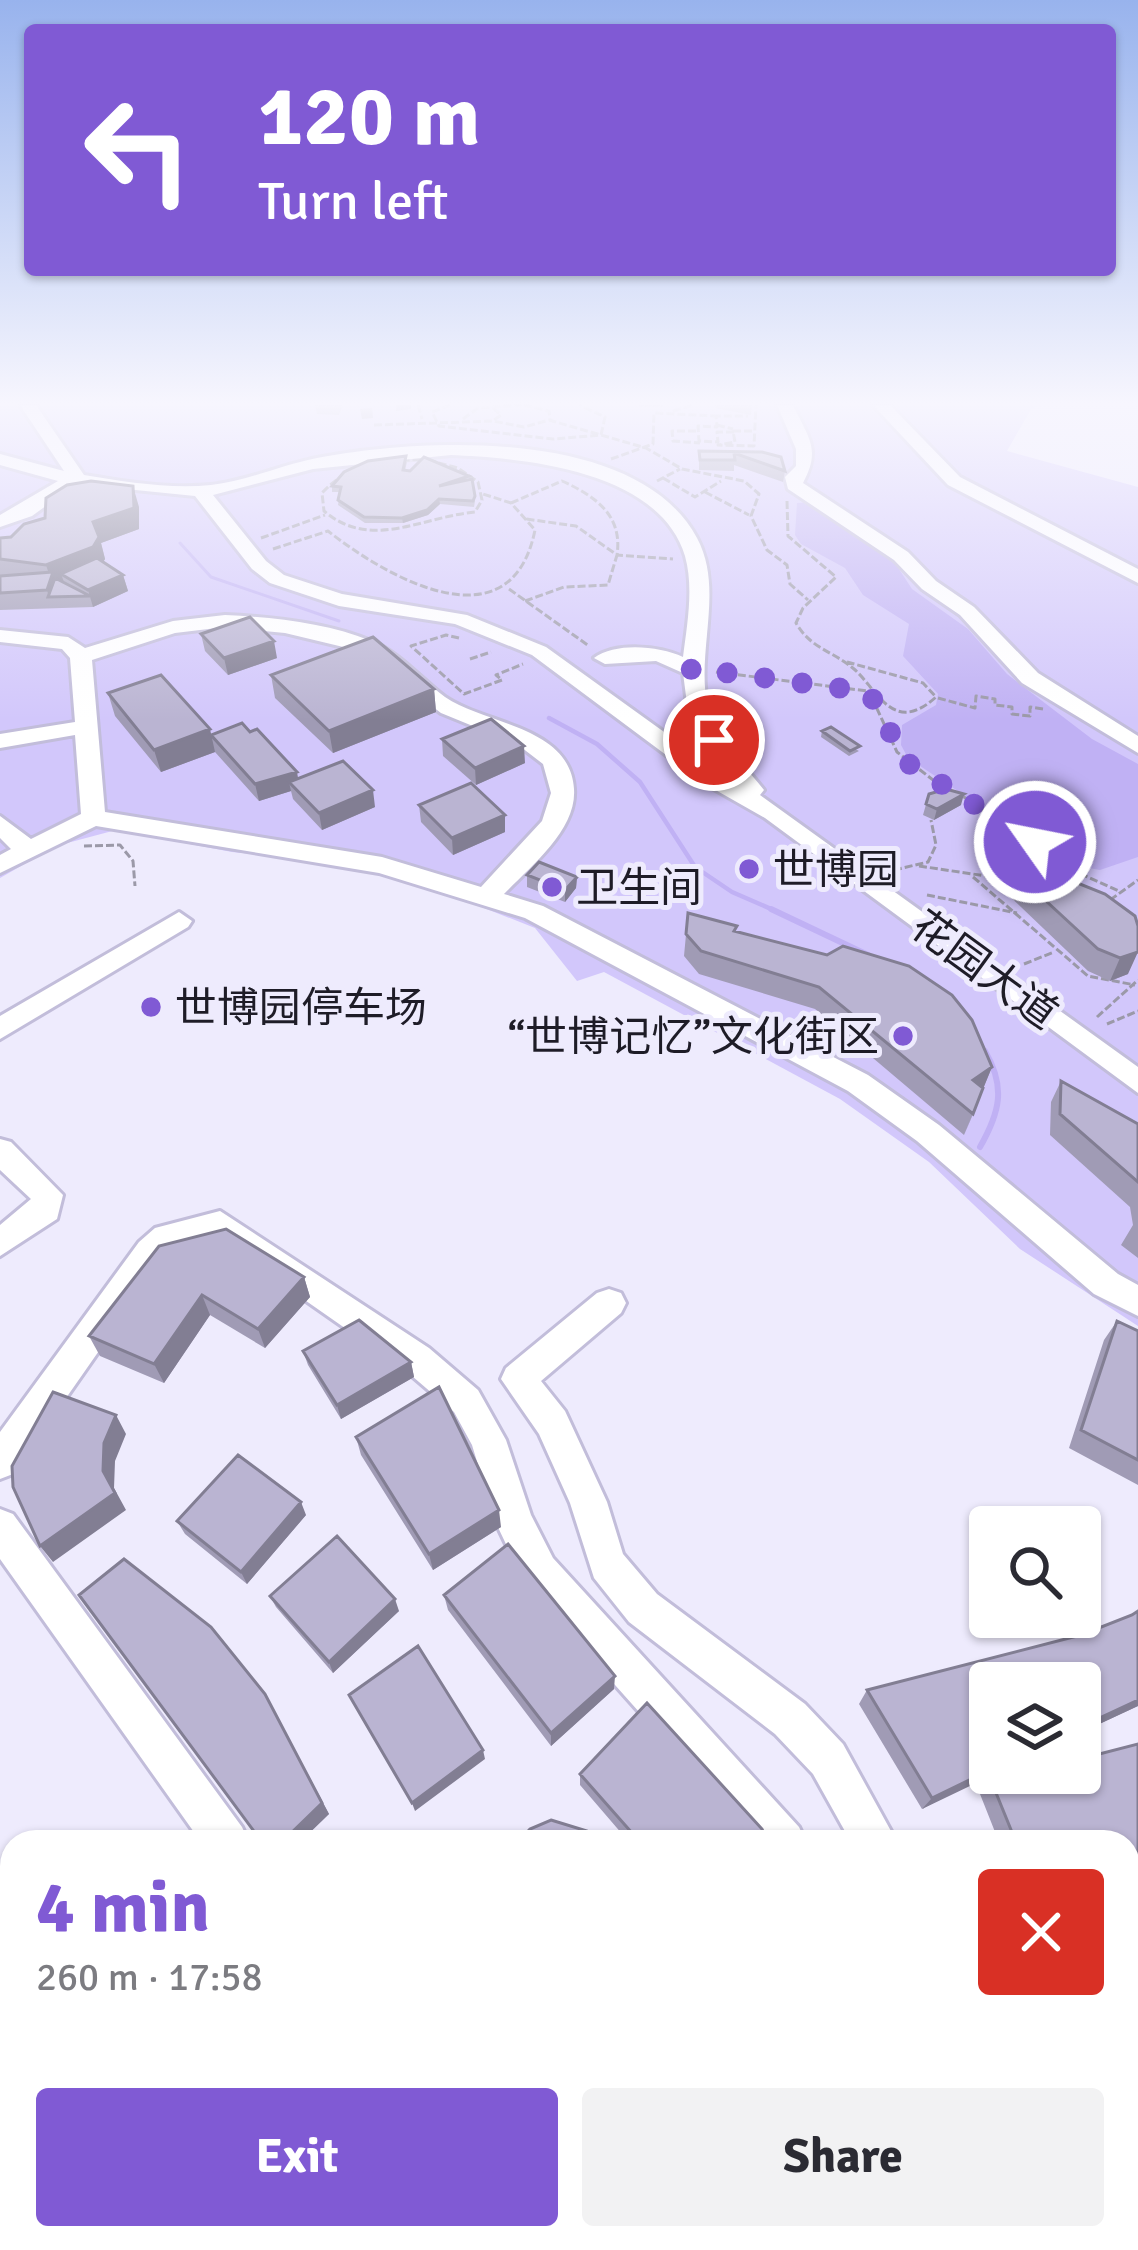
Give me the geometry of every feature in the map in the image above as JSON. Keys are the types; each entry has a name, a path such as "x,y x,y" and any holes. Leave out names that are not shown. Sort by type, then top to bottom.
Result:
{"street":[{"path":"215,510 277,579 303,591 420,610 491,629 539,651 712,779 774,813"},
{"path":"659,510 688,535 699,562 691,668 698,713 730,767 774,813"},
{"path":"832,510 901,556 929,585 967,611 1030,678 1138,746"},
{"path":"1009,510 1138,578"},
{"path":"82,657 204,618 278,624 370,647 451,710 513,730 550,762 563,793 548,829 488,895"},
{"path":"0,636 68,643 82,657 82,823"},
{"path":"605,658 659,654 691,668"},
{"path":"634,721 674,718 696,700"},
{"path":"0,741 85,727"},
{"name":"花园大道","path":"774,813 1138,1082"},
{"path":"0,865 82,823 292,846 488,895 617,951 858,1083 928,1132 1106,1283 1138,1302"},
{"path":"0,824 27,850"},
{"path":"0,1029 179,921"},
{"path":"0,1151 47,1195 46,1210 0,1243"},
{"path":"0,1462 150,1252 166,1238 220,1224 417,1359 466,1401 488,1440 514,1521 539,1571 773,1830"},
{"path":"609,1304 518,1379 552,1423 588,1502 608,1565 643,1608 790,1719 829,1759 868,1830"},
{"path":"0,1527 218,1830"}],"path":[{"path":"325,510 353,530 377,534 445,511 476,510"},
{"path":"247,550 328,531 383,572 406,581 456,592 508,588 527,571 535,530 517,510"},
{"path":"525,601 564,587 608,585 617,555 618,527 606,510"},
{"path":"740,510 751,516 767,550 791,570 790,584 808,600"},
{"path":"751,516 753,510"},
{"path":"787,510 788,536 836,578 798,613 800,635 823,653 923,683 936,697 975,708 976,696 1012,707 1012,714 1030,716 1030,707 1049,710"},
{"path":"247,550 326,514"},
{"path":"524,519 554,519 582,528 617,555 699,562"},
{"path":"295,526 309,538"},
{"path":"508,588 605,658"},
{"path":"462,637 411,646 464,694 502,680 496,675 527,662"},
{"path":"428,641 434,646"},
{"path":"470,659 489,652"},
{"path":"847,662 864,674 906,762 1035,842 1038,850 1120,892"},
{"path":"691,668 870,694 907,710 929,705 936,697"},
{"path":"475,681 482,688"},
{"path":"941,799 956,793"},
{"path":"894,870 928,862 936,845 931,820"},
{"path":"82,823 83,847 111,843 128,853 135,886"},
{"path":"919,866 1021,882"},
{"path":"968,875 1019,913 1056,952 1103,983 1137,983"},
{"path":"1118,911 1105,905 1138,880"},
{"path":"927,895 1019,913"},
{"path":"1024,964 1056,952"},
{"path":"1097,1017 1137,983"},
{"path":"1107,1024 1138,1011"}],"shaded area":[{"name":"世博园","path":"0,510 1138,510 1138,1326 1020,1249 929,1162 840,1099 604,972 577,981 535,928 436,889 327,861 232,852 116,830 56,846 0,878"},
{"path":"797,510 824,510 838,525 893,560 912,589 968,629 1007,674 1092,739 1138,764 1138,857 1100,870 1068,864 908,758 901,745 902,725 936,705 938,694 903,656 909,624 863,595 845,568 801,544 795,535"}],"building":[{"path":"45,510 128,510 93,522 99,537 93,547 46,565 0,559 0,538 45,518"},
{"path":"353,510 427,510 402,518 364,517"},
{"path":"97,558 123,575 88,590 61,574"},
{"path":"53,572 47,590 0,593 0,576"},
{"path":"55,578 90,596 48,597"},
{"path":"250,617 274,641 224,658 201,634"},
{"path":"373,637 434,689 329,731 271,675"},
{"path":"161,675 210,729 154,750 108,693"},
{"path":"491,719 524,746 475,768 442,739"},
{"path":"242,723 250,732 257,729 297,772 255,784 211,735"},
{"path":"831,727 860,746 850,751 822,731"},
{"path":"343,761 373,790 319,813 289,782"},
{"path":"471,783 505,815 452,838 419,805"},
{"path":"946,789 964,794 937,809 926,804 929,794"},
{"path":"539,862 577,877 565,890 527,875"},
{"path":"1007,865 1065,878 1105,894 1135,916 1138,952 1120,958 1098,949"},
{"path":"688,913 737,926 734,931 827,955 843,946 909,966 952,995 972,1020 992,1067 973,1080 983,1088 973,1114 819,987 701,951 686,934"},
{"path":"1061,1081 1138,1124 1138,1182 1060,1114"},
{"path":"226,1229 304,1277 258,1329 202,1295 154,1364 89,1336 159,1246"},
{"path":"359,1320 411,1362 337,1405 303,1351"},
{"path":"1117,1321 1138,1331 1138,1460 1081,1430"},
{"path":"439,1387 499,1510 429,1554 356,1437"},
{"path":"53,1392 116,1415 104,1443 103,1471 115,1493 40,1546 13,1487 12,1466"},
{"path":"238,1455 301,1502 241,1572 177,1521"},
{"path":"337,1536 395,1599 329,1662 270,1596"},
{"path":"508,1544 615,1676 551,1733 444,1595"},
{"path":"124,1559 211,1627 265,1694 322,1803 294,1830 253,1830 79,1595"},
{"path":"1138,1611 1138,1700 1101,1717 1101,1662 976,1662 1069,1638 1101,1638 1101,1627"},
{"path":"418,1646 483,1750 412,1803 349,1695"},
{"path":"969,1664 969,1780 932,1798 867,1690"},
{"path":"647,1703 762,1830 629,1830 580,1774"},
{"path":"1138,1744 1138,1830 1011,1830 996,1794 1101,1794 1101,1754"},
{"path":"551,1820 584,1830 529,1830"}],"waterway":[{"path":"180,543 211,577 339,621"},
{"path":"549,718 597,744 640,782 695,867 732,892 778,912"},
{"path":"771,909 868,955"},
{"path":"980,1147 998,1099 996,1076 985,1051"}],"place":[{"name":"世博园","path":"749,869"},
{"name":"卫生间","path":"552,887"},
{"name":"世博园停车场","path":"151,1007"},
{"name":"“世博记忆”文化街区","path":"903,1036"}],"route":[{"path":"714,740 698,713 691,668 869,692 906,762 1035,842"}]}
